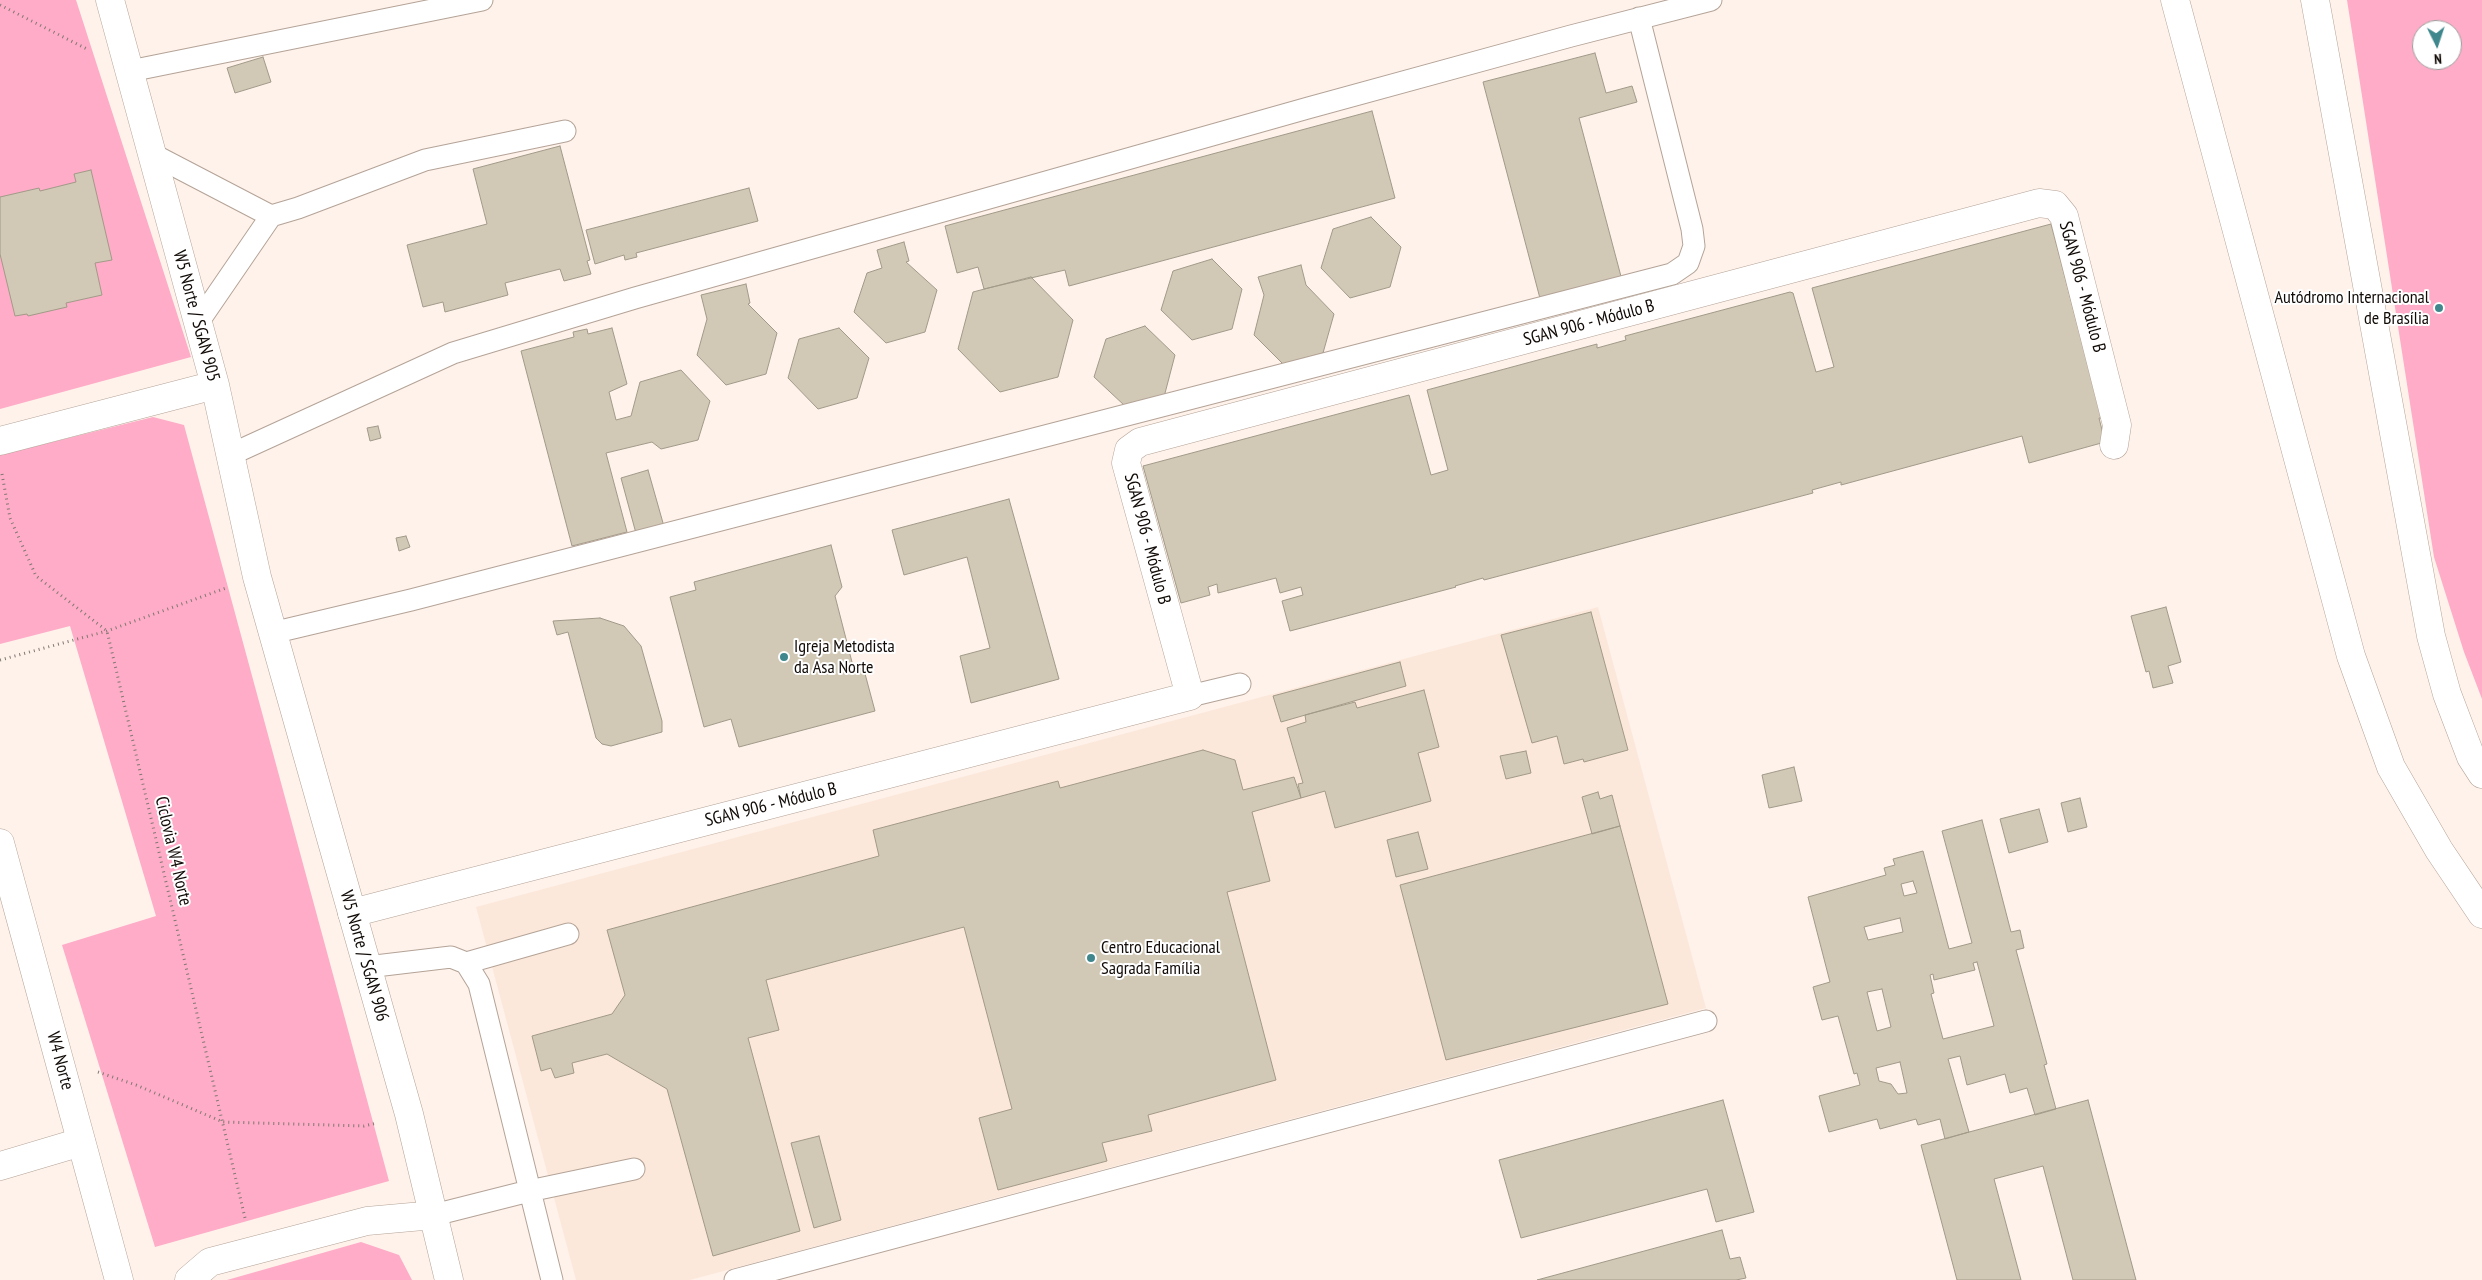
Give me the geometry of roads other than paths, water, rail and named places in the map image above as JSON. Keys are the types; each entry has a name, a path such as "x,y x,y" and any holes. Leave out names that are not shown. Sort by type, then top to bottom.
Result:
{"street":[{"name":"W5 Norte / SGAN 905","path":"110,0 215,385 232,454 257,577 272,633"},
{"path":"2175,0 2351,656 2391,767 2439,850 2482,914"},
{"path":"2315,0 2430,636 2448,694 2471,756 2482,774"},
{"name":"SGAN 906 - Módulo B","path":"352,913 1190,696 1126,463 1129,450 1140,442 2039,203 2054,205 2064,216 2117,425 2114,445"},
{"path":"0,440 215,385"},
{"name":"W5 Norte / SGAN 906","path":"272,633 409,1114 449,1280"},
{"name":"W4 Norte","path":"0,843 119,1280"},
{"path":"0,1166 82,1142"},
{"path":"189,1280 210,1262 367,1221 434,1215"}],"lane":[{"path":"130,71 482,0"},
{"path":"232,454 453,353 635,298 1240,127 1711,0"},
{"path":"272,633 431,595 1672,274 1688,263 1694,246 1692,229 1639,18"},
{"path":"198,324 271,216 298,208 425,160 565,131"},
{"path":"152,154 271,216"},
{"name":"SGAN 906 - Módulo B","path":"1190,696 1240,684"},
{"path":"466,963 568,934"},
{"path":"367,967 451,957 466,963 479,984 552,1280"},
{"path":"735,1280 1706,1021"},
{"path":"434,1215 529,1191 634,1169"}],"place":[{"name":"Autódromo Internacional de Brasília","path":"2439,308"},
{"name":"Igreja Metodista da Asa Norte","path":"784,657"},
{"name":"Centro Educacional Sagrada Família","path":"1091,958"}]}
